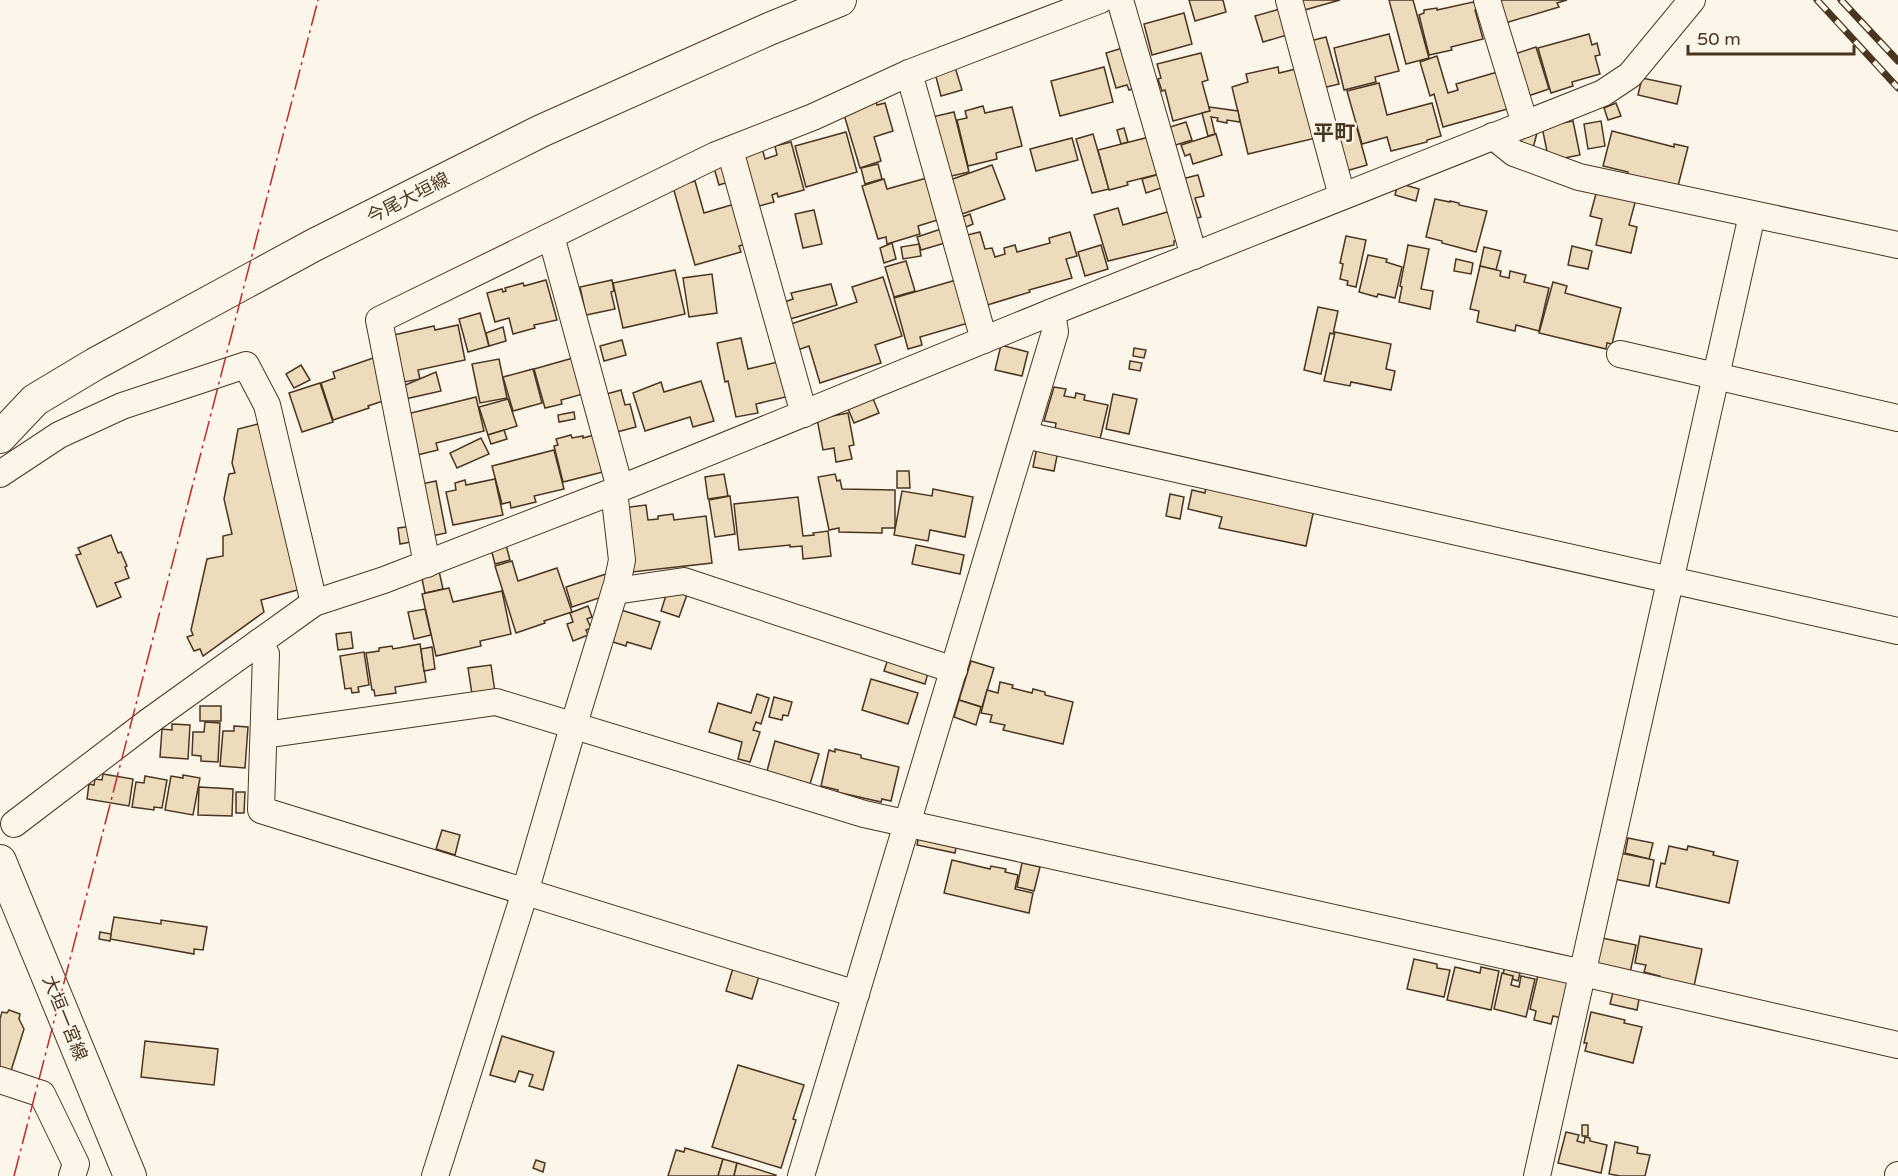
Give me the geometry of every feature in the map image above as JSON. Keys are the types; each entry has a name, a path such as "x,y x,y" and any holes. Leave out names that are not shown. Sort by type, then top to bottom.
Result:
{"main road":[{"name":"今尾大垣線","path":"0,437 35,400 95,364 314,245 541,131 840,0"},
{"name":"大垣一宮線","path":"0,861 130,1176"}],"street":[{"path":"427,564 379,320 730,150 813,117 909,73 1100,0"},
{"path":"1120,0 1194,256"},
{"path":"1289,0 1342,196"},
{"path":"1487,0 1525,124"},
{"path":"14,824 148,722 314,603 427,564 617,490 1052,312 1603,93 1630,75 1692,0"},
{"path":"909,73 984,340"},
{"path":"1493,136 1514,153 1579,177 1898,245"},
{"path":"730,150 804,414"},
{"path":"1537,1176 1752,215"},
{"path":"435,1176 525,892 615,591 622,560 617,490 551,236"},
{"path":"801,1176 1055,332 1052,312"},
{"path":"1620,354 1898,418"},
{"path":"0,474 59,435 122,406 246,365 267,405 314,603"},
{"path":"1025,435 1898,632"},
{"path":"615,591 684,581 954,670"},
{"path":"258,643 266,654 261,810 856,994"},
{"path":"264,735 496,702 864,814 1898,1045"},
{"path":"0,1080 42,1094 76,1164 72,1176"}],"building":[{"path":"1189,0 1223,0 1226,12 1195,21"},
{"path":"1298,0 1340,0 1301,11"},
{"path":"1389,0 1413,0 1429,58 1406,64"},
{"path":"1495,0 1567,0 1557,3 1559,7 1502,24"},
{"path":"1479,2 1481,8 1475,10 1483,39 1429,55 1419,15 1424,13 1424,10 1437,8 1437,10"},
{"path":"1280,9 1287,35 1263,42 1255,16"},
{"path":"1184,13 1192,44 1152,55 1144,24"},
{"path":"1389,34 1399,71 1375,77 1376,82 1344,90 1334,48"},
{"path":"1589,34 1592,45 1597,43 1600,55 1595,56 1600,74 1572,82 1573,86 1551,93 1538,48"},
{"path":"1326,37 1339,84 1318,89 1306,42"},
{"path":"1129,46 1140,87 1129,90 1127,85 1116,88 1106,53"},
{"path":"1536,47 1549,89 1525,97 1512,55"},
{"path":"1201,53 1208,80 1202,82 1210,111 1173,121 1165,90 1162,91 1158,79 1161,78 1157,64"},
{"path":"1437,56 1448,93 1458,90 1456,84 1501,71 1511,108 1443,127 1434,94 1430,96 1420,62"},
{"path":"955,67 962,90 941,96 935,73"},
{"path":"1104,67 1113,102 1060,116 1051,81"},
{"path":"1278,67 1279,73 1296,69 1316,138 1248,154 1232,87 1248,82 1246,74"},
{"path":"1642,78 1681,86 1677,104 1638,95"},
{"path":"1379,83 1387,115 1432,103 1441,136 1391,151 1387,137 1362,144 1347,91"},
{"path":"875,98 877,105 885,103 893,131 874,137 881,161 860,168 842,108"},
{"path":"1616,103 1621,116 1608,120 1604,108"},
{"path":"983,106 985,113 1012,107 1022,146 996,153 997,159 968,166 957,120 967,118 965,111"},
{"path":"1209,107 1238,111 1240,122 1227,120 1227,123 1211,117 1215,134 1208,136 1202,113 1210,111"},
{"path":"954,112 969,172 947,177 932,117"},
{"path":"1573,121 1580,155 1549,161 1542,127"},
{"path":"1601,121 1605,146 1588,149 1584,124"},
{"path":"1186,122 1192,140 1169,147 1164,129"},
{"path":"1356,125 1367,165 1346,171 1335,131"},
{"path":"1124,128 1128,142 1121,144 1117,130"},
{"path":"1612,131 1674,147 1674,144 1688,147 1678,186 1649,179 1649,182 1627,177 1628,172 1603,166"},
{"path":"846,132 857,172 806,187 795,146"},
{"path":"1537,133 1532,152 1519,148 1522,134"},
{"path":"1093,134 1109,189 1092,193 1076,139"},
{"path":"1216,134 1222,155 1193,164 1190,154 1185,156 1181,145"},
{"path":"1153,136 1163,173 1127,182 1128,185 1109,190 1098,150"},
{"path":"1072,138 1078,160 1036,171 1030,149"},
{"path":"791,142 804,190 778,197 777,193 772,195 774,202 752,208 737,155 762,148 765,159 777,155 775,146"},
{"path":"727,164 732,181 719,185 714,168"},
{"path":"878,164 882,179 865,184 861,168"},
{"path":"992,165 1005,199 962,214 950,180"},
{"path":"1160,174 1164,187 1146,193 1142,179"},
{"path":"1198,175 1204,196 1195,198 1201,217 1190,220 1178,180"},
{"path":"934,176 947,217 918,226 920,234 887,244 886,237 878,239 862,186 884,179 887,189"},
{"path":"695,181 704,213 738,203 749,243 739,246 741,252 695,265 673,187"},
{"path":"1398,183 1419,189 1416,201 1395,195"},
{"path":"1597,190 1636,199 1629,225 1637,227 1631,253 1596,245 1602,219 1590,216"},
{"path":"1435,199 1487,211 1476,252 1426,237"},
{"path":"1118,208 1123,225 1174,210 1182,239 1174,241 1174,245 1108,261 1094,215"},
{"path":"814,210 822,244 803,248 795,214"},
{"path":"970,214 973,224 964,228 960,218"},
{"path":"941,229 945,243 921,250 917,237"},
{"path":"980,232 985,249 992,248 995,257 1005,254 1004,248 1015,245 1017,252 1050,243 1049,238 1070,232 1077,256 1066,259 1072,278 984,306 963,236"},
{"path":"1346,236 1366,240 1356,287 1347,285 1348,281 1340,279 1343,264 1340,263"},
{"path":"892,243 896,259 884,263 880,248"},
{"path":"919,244 921,256 903,259 901,247"},
{"path":"1101,245 1108,269 1085,276 1078,252"},
{"path":"1408,245 1429,249 1421,289 1433,291 1430,309 1399,302"},
{"path":"1572,246 1592,251 1588,269 1568,265"},
{"path":"1484,247 1501,251 1496,270 1480,266"},
{"path":"1368,255 1387,259 1386,262 1402,267 1395,298 1378,294 1377,297 1359,292"},
{"path":"1456,259 1473,263 1471,274 1454,271"},
{"path":"906,261 915,291 894,297 885,267"},
{"path":"1480,266 1501,271 1500,276 1509,278 1510,271 1526,275 1524,282 1549,288 1539,331 1516,325 1515,331 1477,322 1479,311 1470,309"},
{"path":"675,270 685,314 623,328 613,283"},
{"path":"712,274 717,313 689,317 683,278"},
{"path":"883,277 902,336 875,345 881,363 820,383 809,346 795,351 788,325 857,302 852,287"},
{"path":"963,278 975,321 920,337 922,345 908,349 894,298"},
{"path":"546,280 557,320 534,325 535,328 513,334 509,318 495,322 487,293 502,289 503,292 506,291 505,288"},
{"path":"612,280 614,291 611,292 615,309 586,315 580,287"},
{"path":"1553,282 1567,286 1565,293 1621,308 1612,344 1607,343 1606,349 1539,333"},
{"path":"831,284 837,305 787,320 782,303 793,299 791,293"},
{"path":"1318,307 1338,311 1333,334 1330,333 1321,374 1304,370"},
{"path":"480,313 489,346 468,352 459,319"},
{"path":"458,325 465,360 418,370 420,379 399,383 389,336 434,326 435,330"},
{"path":"503,327 506,341 489,346 486,333"},
{"path":"1335,332 1391,344 1386,369 1395,371 1391,390 1351,382 1350,386 1324,381"},
{"path":"741,338 748,369 782,361 790,396 756,404 758,413 736,417 728,381 725,382 717,343"},
{"path":"622,340 626,355 604,361 600,346"},
{"path":"1001,345 1028,352 1022,376 995,370"},
{"path":"1134,348 1146,350 1144,358 1133,356"},
{"path":"580,356 590,392 561,400 562,404 545,408 534,369"},
{"path":"376,357 389,399 333,420 321,383 335,378 333,372"},
{"path":"499,359 507,398 480,403 472,364"},
{"path":"1130,361 1142,363 1140,371 1129,369"},
{"path":"301,365 310,380 294,388 286,374"},
{"path":"533,369 542,403 513,411 503,377"},
{"path":"436,372 441,391 405,399 403,386"},
{"path":"701,381 714,421 693,427 690,417 645,431 633,393 661,382 664,392"},
{"path":"320,383 333,422 302,432 289,393"},
{"path":"1054,387 1066,389 1064,396 1075,398 1076,393 1085,395 1084,400 1108,405 1100,439 1055,430 1056,423 1044,421"},
{"path":"621,390 625,405 630,404 636,427 613,433 603,395"},
{"path":"871,394 879,413 854,423 846,404"},
{"path":"1113,394 1137,399 1129,434 1106,429"},
{"path":"476,397 484,431 436,443 438,450 413,456 403,415"},
{"path":"508,399 517,426 488,435 479,407"},
{"path":"574,412 575,419 559,422 558,415"},
{"path":"848,413 854,445 849,446 852,459 836,462 834,448 823,450 817,419"},
{"path":"258,424 301,589 261,600 264,612 203,656 200,649 194,651 187,637 193,635 191,630 207,559 223,556 223,536 232,534 224,499 229,474 235,473 232,463 238,429"},
{"path":"504,430 507,439 491,444 488,435"},
{"path":"598,434 607,471 563,482 554,446 558,445 556,439 571,435 572,438 583,436 583,438"},
{"path":"481,438 489,454 457,468 450,453"},
{"path":"1037,447 1058,451 1054,471 1033,467"},
{"path":"554,450 564,489 534,496 536,502 511,508 510,502 502,504 492,466"},
{"path":"897,471 909,471 910,488 897,488"},
{"path":"724,474 728,496 708,499 705,477"},
{"path":"835,474 837,481 840,480 842,489 895,490 895,528 882,528 882,533 839,532 839,528 829,530 818,477"},
{"path":"495,479 503,515 453,525 446,492 456,490 455,483 465,480 466,485"},
{"path":"436,481 446,533 427,537 417,485"},
{"path":"1206,486 1314,509 1306,546 1219,528 1222,517 1188,509 1192,490 1205,493"},
{"path":"933,489 973,497 965,537 930,530 928,541 894,535 902,491 932,496"},
{"path":"1170,494 1184,497 1180,519 1166,516"},
{"path":"730,496 735,534 715,537 709,500"},
{"path":"798,497 803,536 828,531 831,556 803,559 802,546 790,547 790,545 739,550 734,504"},
{"path":"646,505 648,520 673,514 674,520 706,516 712,563 632,572 622,508"},
{"path":"413,526 416,541 400,544 398,528"},
{"path":"111,535 118,553 121,552 127,566 125,567 129,578 115,583 121,597 97,607 76,555 81,554 78,548"},
{"path":"506,545 510,560 495,564 491,549"},
{"path":"916,545 964,555 960,574 912,564"},
{"path":"512,561 518,581 557,568 572,612 516,633 495,566"},
{"path":"439,571 443,589 425,593 421,574"},
{"path":"606,574 608,580 602,597 572,607 566,587"},
{"path":"669,586 688,592 679,617 661,611"},
{"path":"449,588 453,602 502,591 511,634 480,641 481,646 436,656 422,594"},
{"path":"588,606 592,617 587,619 591,628 586,630 588,635 573,641 567,624 573,622 570,613"},
{"path":"425,609 431,635 414,639 408,612"},
{"path":"621,610 660,622 651,649 627,642 626,646 613,642 614,638 610,637"},
{"path":"351,632 353,648 338,650 336,634"},
{"path":"420,644 426,682 395,687 396,693 375,696 366,653 379,651 379,648 392,646 393,649"},
{"path":"432,647 435,669 424,671 421,649"},
{"path":"364,652 369,685 358,687 359,692 352,693 351,688 345,689 340,656"},
{"path":"890,653 930,665 925,684 884,671"},
{"path":"971,661 994,668 982,707 959,700"},
{"path":"491,665 495,692 472,694 468,668"},
{"path":"871,679 918,693 908,724 862,710"},
{"path":"1000,682 1013,685 1012,688 1032,693 1033,689 1045,692 1045,695 1073,702 1063,744 1003,730 1005,725 990,722 992,715 981,713 987,690 998,693"},
{"path":"757,694 769,698 761,724 756,722 753,730 760,732 750,762 738,759 742,742 709,732 718,703 751,713"},
{"path":"774,697 792,702 788,716 783,715 782,720 769,717"},
{"path":"959,700 981,707 976,725 954,717"},
{"path":"200,706 221,706 221,721 200,721"},
{"path":"205,722 220,723 218,762 201,761 201,756 192,755 193,732 204,732"},
{"path":"172,724 190,725 188,759 160,757 162,729 172,730"},
{"path":"234,726 248,727 245,768 220,766 223,731 234,731"},
{"path":"775,741 819,754 810,784 767,771"},
{"path":"835,749 899,767 891,801 882,799 881,802 821,786 829,750 835,752"},
{"path":"103,774 133,779 129,806 87,799 89,784 94,785 95,779 102,780"},
{"path":"183,775 200,778 193,815 165,810 171,776 183,778"},
{"path":"145,776 167,780 162,808 154,807 154,810 132,807 136,782 144,783"},
{"path":"199,787 233,789 232,816 198,815"},
{"path":"236,792 245,792 244,813 236,813"},
{"path":"442,830 460,835 455,855 436,849"},
{"path":"920,831 957,842 955,853 917,845"},
{"path":"1628,838 1653,843 1649,859 1625,853"},
{"path":"1669,846 1687,850 1688,846 1738,861 1729,903 1656,887 1661,863 1665,864"},
{"path":"1620,853 1654,860 1649,886 1614,879"},
{"path":"952,860 990,869 991,866 1006,869 1005,872 1018,875 1015,889 1033,893 1029,913 944,893"},
{"path":"1022,863 1040,867 1034,891 1017,887"},
{"path":"114,917 161,924 161,920 207,927 203,950 194,949 194,954 110,939"},
{"path":"100,932 111,934 110,941 99,939"},
{"path":"1640,936 1702,949 1694,986 1644,972 1646,965 1635,963"},
{"path":"1602,938 1636,945 1630,973 1596,966"},
{"path":"1414,959 1437,964 1437,968 1450,970 1444,997 1407,989"},
{"path":"1506,963 1513,965 1512,971 1520,973 1518,981 1512,979 1513,976 1503,974"},
{"path":"734,965 760,973 752,999 726,991"},
{"path":"1455,967 1480,973 1481,967 1499,971 1491,1010 1447,1000"},
{"path":"1502,973 1513,976 1511,985 1519,987 1521,976 1535,979 1526,1017 1494,1009"},
{"path":"1538,975 1570,982 1562,1018 1553,1016 1551,1024 1534,1020 1536,1011 1530,1009"},
{"path":"1614,988 1640,994 1637,1010 1610,1004"},
{"path":"9,1010 20,1014 19,1019 24,1029 10,1074 0,1071 0,1019 2,1012 7,1013"},
{"path":"1591,1012 1625,1020 1624,1023 1642,1027 1633,1063 1585,1051 1587,1043 1584,1043"},
{"path":"502,1036 554,1052 543,1090 529,1086 533,1075 519,1071 515,1082 490,1075"},
{"path":"145,1041 218,1049 214,1085 141,1077"},
{"path":"738,1065 804,1085 781,1168 712,1147"},
{"path":"1582,1125 1588,1125 1588,1136 1582,1136"},
{"path":"1566,1132 1579,1135 1577,1141 1584,1143 1585,1137 1590,1138 1590,1141 1607,1145 1601,1173 1558,1163"},
{"path":"1615,1142 1638,1147 1637,1153 1650,1155 1645,1176 1609,1174"},
{"path":"685,1148 723,1159 718,1176 668,1176 676,1150 684,1152"},
{"path":"723,1159 737,1163 734,1176 718,1176"},
{"path":"536,1160 545,1163 543,1172 533,1168"},
{"path":"737,1163 776,1175 734,1176"}],"railway":[{"path":"1817,0 1898,88"},
{"path":"1841,0 1898,61"}],"power":[{"path":"14,1176 318,0"}],"district":[{"name":"平町","path":"1334,133"}]}
